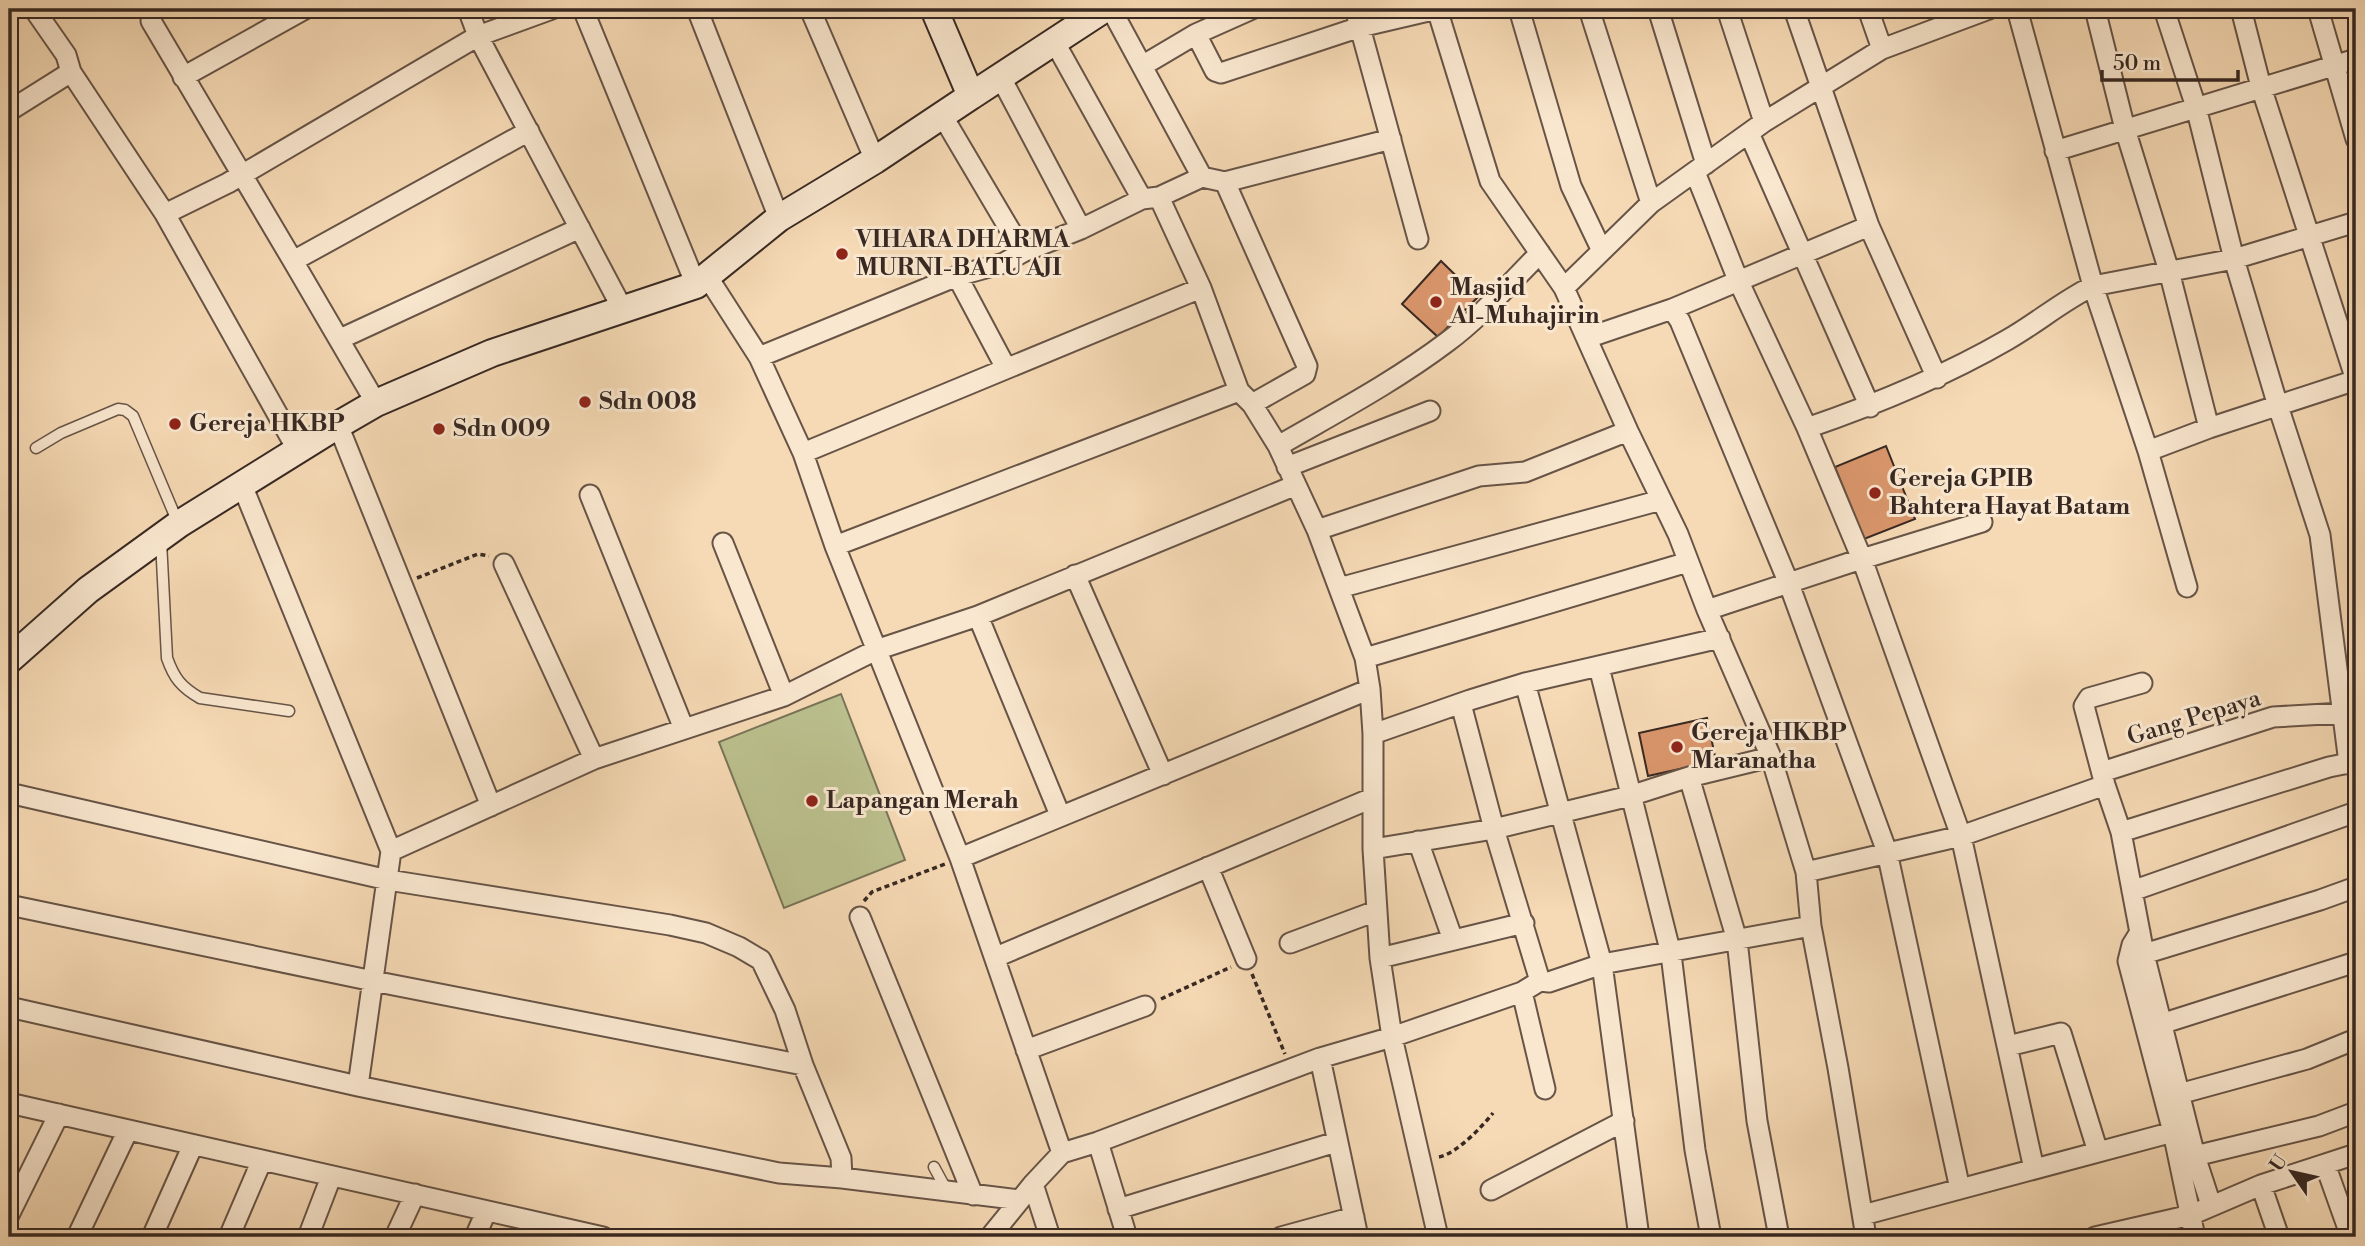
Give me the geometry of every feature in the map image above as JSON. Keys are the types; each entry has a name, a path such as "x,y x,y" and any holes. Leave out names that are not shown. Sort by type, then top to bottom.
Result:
{"street":[{"path":"34,9 66,55 71,72 165,214 297,449"},
{"path":"183,77 304,9"},
{"path":"468,9 478,36 622,309"},
{"path":"165,214 242,175 478,36 552,9"},
{"path":"583,9 701,280 759,357 803,453 835,546 960,858 1062,1153"},
{"path":"697,9 779,218"},
{"path":"810,9 875,160"},
{"path":"934,9 971,96"},
{"path":"9,660 88,590 170,530 297,449 376,403 492,353 701,280 779,218 875,160 1104,9"},
{"path":"1111,9 1202,177"},
{"path":"1142,66 1196,34 1252,9"},
{"path":"1196,34 1215,71 1221,74 1358,18 1437,9 1490,181 1564,288 1678,534 1707,610 1771,757 1806,872 1811,926 1866,1237"},
{"path":"1519,9 1571,186 1602,251"},
{"path":"1590,9 1651,203"},
{"path":"1658,9 1701,168 1738,280 1807,428 1862,559 1961,836 2034,1169"},
{"path":"1727,9 1756,127 1801,254 1870,407"},
{"path":"1794,9 1869,226 1937,378"},
{"path":"1868,9 1882,49"},
{"path":"1564,288 1651,203 1756,127 1882,49 1989,9"},
{"path":"2017,9 2093,286 2148,451 2187,587"},
{"path":"2095,9 2125,129 2169,271 2209,428"},
{"path":"2121,832 2329,767 2353,766 2343,713 2320,535 2234,259 2196,107 2164,9"},
{"path":"2148,451 2356,380 2261,88 2241,9"},
{"path":"2318,9 2356,139"},
{"path":"1358,18 1418,239"},
{"path":"151,20 376,403"},
{"path":"1054,41 1150,198 1201,288 1246,397 1278,446 1317,530 1364,658 1370,689 1373,734 1373,849 1380,958 1392,1037 1438,1237"},
{"path":"2054,151 2356,59"},
{"path":"9,111 71,72"},
{"path":"1000,76 1081,229"},
{"path":"942,115 1023,252"},
{"path":"293,261 529,131"},
{"path":"759,357 957,276 1004,263 1023,252 1202,177 1225,182 1391,139"},
{"path":"835,546 1306,374 1307,366 1225,182"},
{"path":"1807,428 1870,407 1937,378 2009,339 2071,296 2093,286 2234,259 2356,222"},
{"path":"1587,338 1672,309 1869,226"},
{"path":"340,339 580,228"},
{"path":"1278,446 1385,383 1449,341 1540,253"},
{"path":"957,276 1006,368"},
{"path":"803,453 1201,288"},
{"path":"1672,309 1680,321 1789,584 1887,852 1960,1189"},
{"path":"1287,467 1430,411"},
{"path":"338,425 491,806"},
{"path":"1317,530 1479,477 1525,472 1628,431"},
{"path":"242,485 391,851 358,1086"},
{"path":"391,851 594,759 784,696 876,650 978,616 1296,485"},
{"path":"590,495 684,729"},
{"path":"1339,588 1661,500"},
{"path":"1707,610 1983,522"},
{"path":"723,543 784,696"},
{"path":"1364,658 1688,562"},
{"path":"504,564 594,759"},
{"path":"1075,575 1163,775"},
{"path":"978,616 1060,816"},
{"path":"1373,734 1525,683 1720,638"},
{"path":"1599,667 1671,954 1695,1150 1711,1237"},
{"path":"1525,683 1602,964 1639,1237"},
{"path":"2142,683 2090,698 2084,704 2103,778 2121,832 2144,954 2195,1156 2211,1205"},
{"path":"960,858 1370,689"},
{"path":"1461,704 1494,829 1541,981"},
{"name":"Gang Pepaya","path":"1806,872 1961,836 2103,778 2273,717 2343,713"},
{"path":"1373,849 1494,829 1630,796 1689,777 1771,757"},
{"path":"1689,777 1737,940 1757,1121 1779,1237"},
{"path":"9,793 388,880 670,925 706,933 739,947 761,960 785,1010 803,1065 841,1158 842,1178"},
{"path":"996,957 1372,798"},
{"path":"2132,891 2356,812"},
{"path":"1418,841 1453,940"},
{"path":"1208,867 1246,959"},
{"path":"2144,954 2356,887"},
{"path":"9,905 373,981 803,1065"},
{"path":"1290,943 1376,911"},
{"path":"860,917 973,1195"},
{"path":"1380,958 1524,923"},
{"path":"990,1237 1062,1153 1098,1142 1320,1058 1392,1037 1522,992 1541,981 1549,982 1602,964 1671,954 1811,926"},
{"path":"2140,932 2132,945 2128,961 2174,1132 2195,1237"},
{"path":"2161,1024 2356,962"},
{"path":"1522,992 1545,1089"},
{"path":"1027,1050 1145,1006"},
{"path":"9,1007 358,1086 779,1173 1020,1200"},
{"path":"2008,1046 2061,1033 2098,1152"},
{"path":"2179,1094 2307,1059 2356,1039"},
{"path":"1320,1058 1358,1237"},
{"path":"9,1103 603,1237"},
{"path":"2195,1156 2319,1126 2356,1112"},
{"path":"9,1215 59,1114"},
{"path":"1491,1190 1624,1121"},
{"path":"77,1237 128,1130"},
{"path":"1863,1214 2174,1132"},
{"path":"1098,1142 1128,1237"},
{"path":"1118,1209 1336,1142"},
{"path":"152,1237 193,1145"},
{"path":"2095,1237 2124,1234 2191,1215 2261,1185 2356,1154"},
{"path":"229,1237 262,1160"},
{"path":"2325,1164 2351,1237"},
{"path":"308,1237 331,1177"},
{"path":"1033,1184 1050,1237"},
{"path":"2261,1185 2279,1237"},
{"path":"395,1237 415,1194"},
{"path":"475,1237 486,1212"},
{"path":"1281,1237 1354,1217"}],"lane":[{"path":"36,448 61,433 118,409 133,416 170,530 167,657 173,675 188,691 200,698 289,711"},
{"path":"934,1167 947,1192"}],"path":[{"path":"402,583 478,554 497,558 504,564"},
{"path":"860,917 864,900 872,892 960,858"},
{"path":"1145,1006 1246,959 1291,1069"},
{"path":"1420,1158 1444,1156 1493,1114"}],"green space":[{"name":"Lapangan Merah","path":"841,694 905,860 784,908 719,742"}],"building":[{"name":"Masjid Al-Muhajirin","path":"1441,261 1478,297 1438,337 1402,304"},
{"name":"Gereja GPIB Bahtera Hayat Batam","path":"1886,446 1915,519 1864,539 1835,467"},
{"name":"Gereja HKBP Maranatha","path":"1707,718 1716,761 1648,776 1639,733"}],"place":[{"name":"VIHARA DHARMA MURNI-BATU AJI","path":"842,254"},
{"name":"Masjid Al-Muhajirin","path":"1436,302"},
{"name":"Sdn 008","path":"585,402"},
{"name":"Gereja HKBP","path":"175,424"},
{"name":"Sdn 009","path":"439,429"},
{"name":"Gereja GPIB Bahtera Hayat Batam","path":"1875,493"},
{"name":"Gereja HKBP Maranatha","path":"1677,747"},
{"name":"Lapangan Merah","path":"812,801"}]}
